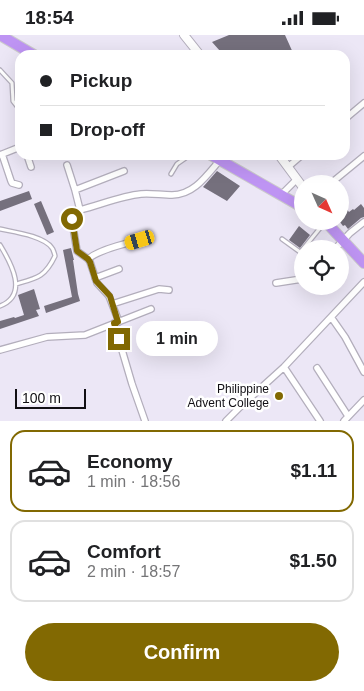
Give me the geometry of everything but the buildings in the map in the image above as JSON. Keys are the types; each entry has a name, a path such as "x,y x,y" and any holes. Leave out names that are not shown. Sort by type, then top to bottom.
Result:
{"highway":[{"path":"0,35 26,50"},
{"path":"221,160 294,202"},
{"path":"334,230 364,263"}],"street":[{"path":"184,35 196,50"},
{"path":"350,115 364,103"},
{"path":"15,149 1,154 12,183 19,185"},
{"path":"341,175 364,156"},
{"path":"29,160 31,167"},
{"path":"145,421 132,384 110,296 95,278 88,259 77,251 71,215 80,210 139,194 172,195 185,193 199,183 214,160"},
{"path":"283,160 294,175"},
{"path":"288,167 296,160"},
{"path":"67,165 80,210"},
{"path":"75,189 124,171"},
{"path":"281,195 294,182"},
{"path":"343,239 364,222"},
{"path":"88,259 93,255 108,250 149,239"},
{"path":"95,278 119,269"},
{"path":"276,283 294,280"},
{"path":"226,421 284,367 364,282"},
{"path":"112,304 158,289 169,290"},
{"path":"0,350 47,337 85,335 151,309"},
{"path":"332,317 364,372"},
{"path":"284,367 320,421"},
{"path":"317,368 346,419 364,400"}],"lane":[{"path":"0,70 12,83 13,101 15,104"},
{"path":"171,174 177,164 183,160"},
{"path":"0,229 37,238 53,248 55,256 50,267 39,277 16,285"},
{"path":"310,240 319,230"},
{"path":"282,239 294,248"},
{"path":"0,245 10,264 16,285 14,296 0,305"}],"place":[{"name":"Philippine Advent College","path":"279,396"}],"route":[{"path":"72,219 77,251 88,259 96,281 110,296 118,322 114,323 119,339"}]}
